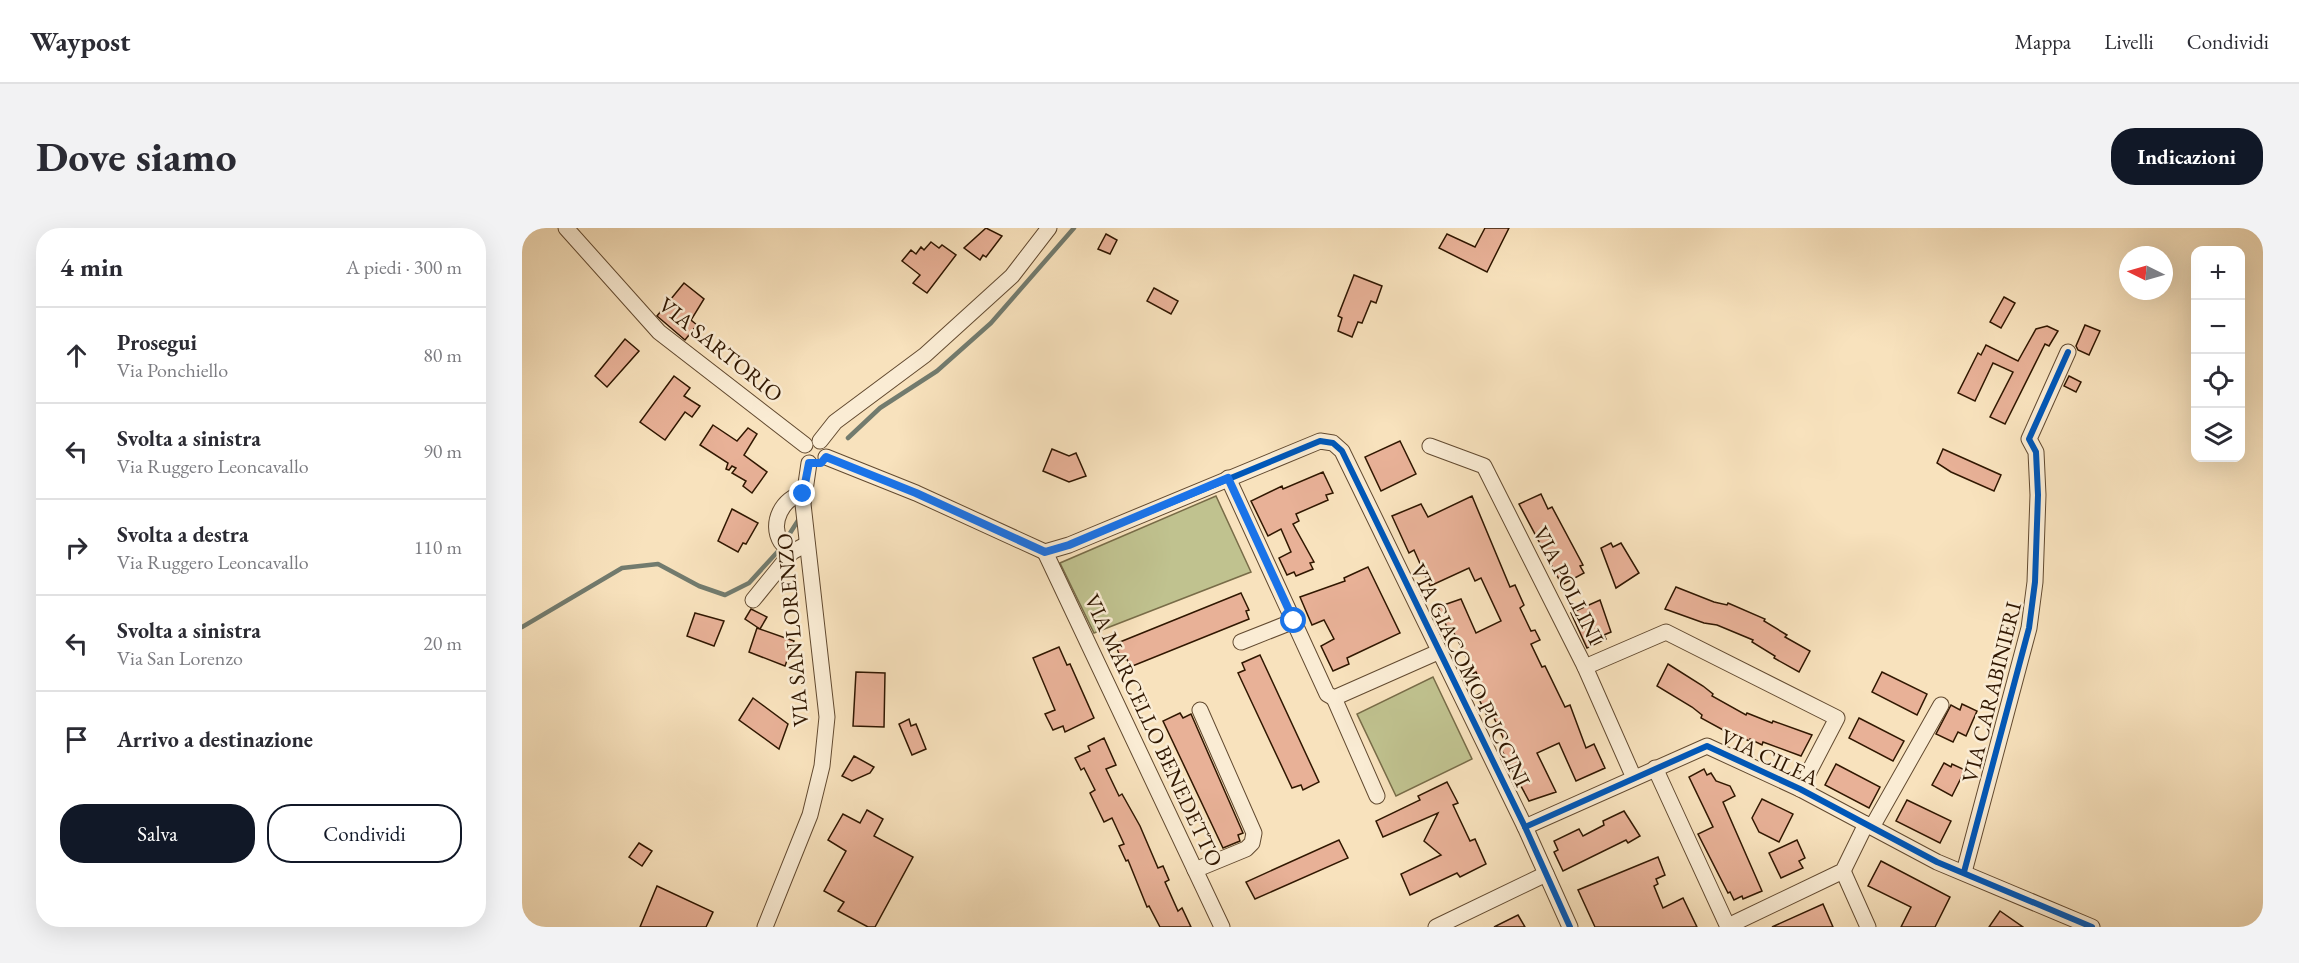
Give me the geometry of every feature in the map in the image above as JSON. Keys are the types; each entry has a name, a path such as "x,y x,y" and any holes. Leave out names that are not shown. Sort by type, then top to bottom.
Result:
{"street":[{"name":"VIA SARTORIO","path":"566,228 659,332 813,443"},
{"path":"813,443 827,449 826,457 821,463 809,463 803,455 813,443 835,422 925,355 1012,276 1049,228"},
{"name":"VIA CARABINIERI","path":"1964,872 2029,628 2035,582 2038,495 2036,452 2030,439 2068,352"},
{"name":"VIA GIACOMO PUCCINI","path":"1228,478 1320,441 1333,443 1342,451 1525,827 1570,927"},
{"name":"VIA POLLINI","path":"1430,446 1484,466 1585,667 1634,777"},
{"path":"826,457 916,493 1045,552 1069,545 1228,478 1328,694 1334,698 1377,796"},
{"name":"VIA SAN LORENZO","path":"765,927 810,814 822,766 826,717 803,494 809,463"},
{"path":"787,547 777,520 786,500 803,494"},
{"path":"753,600 787,547 807,544"},
{"name":"VIA MARCELLO BENEDETTO","path":"1045,552 1222,927"},
{"path":"1240,642 1294,621"},
{"name":"VIA CILEA","path":"1585,667 1666,632 1838,718 1800,789"},
{"path":"1334,698 1438,652"},
{"path":"1655,768 1728,926 1843,871 1941,705"},
{"path":"1195,870 1246,849 1252,843 1254,833 1200,710"},
{"name":"VIA CILEA","path":"1525,827 1707,746 1800,789 1937,862 1964,872"},
{"path":"1843,871 1868,927"},
{"path":"1964,872 2067,923 2092,927"},
{"path":"1436,927 1546,874"}],"green space":[{"path":"1216,496 1251,572 1094,633 1060,563"},
{"path":"1433,677 1472,759 1396,796 1357,714"}],"building":[{"path":"986,228 1002,236 986,257 983,255 980,260 964,248"},
{"path":"1485,228 1509,228 1487,272 1439,248 1447,234 1475,247"},
{"path":"1106,234 1117,240 1110,254 1098,249"},
{"path":"931,242 939,248 942,245 956,255 927,293 913,283 920,275 902,261 911,250 916,254 921,247 924,250"},
{"path":"1354,275 1382,286 1376,303 1371,301 1362,323 1358,322 1352,337 1338,331 1342,318 1338,316"},
{"path":"684,283 704,299 691,320 697,325 685,340 657,316"},
{"path":"1154,288 1178,301 1171,314 1147,301"},
{"path":"2004,297 2015,303 2001,328 1990,322"},
{"path":"2085,325 2100,331 2089,355 2078,350 2076,346"},
{"path":"2047,326 2058,331 2049,346 2045,344 2005,424 1990,417 2013,372 1993,363 1975,401 1958,393 1978,353 1981,355 1986,345 2018,361 2036,329"},
{"path":"625,339 639,351 607,387 595,376"},
{"path":"674,376 690,388 684,396 700,406 692,417 685,412 665,440 640,422"},
{"path":"2069,376 2081,382 2076,392 2064,386"},
{"path":"713,425 737,441 748,428 757,434 744,455 767,472 752,493 743,486 746,481 732,473 736,468 732,466 729,470 726,469 728,463 700,445"},
{"path":"1400,441 1416,474 1381,491 1365,457"},
{"path":"1052,449 1069,456 1076,453 1086,476 1069,482 1043,471"},
{"path":"1943,449 2001,475 1994,491 1951,472 1937,463"},
{"path":"1323,472 1333,493 1326,495 1328,500 1296,514 1299,521 1293,524 1314,562 1310,563 1313,569 1296,576 1294,572 1287,575 1279,558 1291,552 1281,529 1268,536 1251,501 1282,486 1283,489"},
{"path":"1541,494 1548,509 1552,507 1583,565 1580,566 1584,573 1562,585 1519,504"},
{"path":"1472,496 1510,587 1515,585 1524,605 1520,608 1531,631 1535,630 1540,640 1531,644 1542,667 1545,666 1565,707 1570,705 1586,748 1594,744 1605,768 1576,781 1559,743 1537,753 1556,792 1529,801 1501,749 1507,746 1493,716 1488,718 1477,695 1485,691 1476,672 1472,674 1467,663 1469,662 1454,633 1450,634 1438,607 1461,599 1476,633 1501,621 1481,578 1475,581 1469,568 1430,586 1414,550 1409,553 1392,516 1421,504 1428,517"},
{"path":"732,509 758,523 746,544 743,543 738,552 718,541"},
{"path":"1611,543 1613,547 1621,543 1639,573 1616,588 1601,548"},
{"path":"1368,567 1400,633 1347,658 1349,664 1333,671 1321,646 1334,639 1324,620 1312,625 1300,597 1345,581 1344,578"},
{"path":"1676,587 1714,602 1727,605 1728,603 1765,619 1764,621 1787,635 1785,637 1810,651 1799,672 1774,658 1775,656 1752,642 1753,640 1717,625 1704,623 1665,609"},
{"path":"1241,593 1249,610 1246,611 1249,619 1130,667 1127,659 1122,661 1115,644"},
{"path":"1600,600 1611,632 1604,635 1606,639 1587,648 1571,613"},
{"path":"751,609 767,617 760,629 745,619"},
{"path":"695,613 724,621 714,646 687,636"},
{"path":"757,628 794,641 785,666 749,652"},
{"path":"1059,647 1067,665 1070,664 1094,718 1065,732 1063,726 1053,730 1045,714 1055,710 1033,658"},
{"path":"1260,655 1319,782 1303,790 1301,785 1292,788 1238,673 1245,670 1242,663"},
{"path":"1668,664 1703,686 1713,694 1712,696 1746,715 1747,713 1812,735 1801,756 1763,742 1762,745 1738,735 1736,737 1701,718 1702,715 1692,707 1657,686"},
{"path":"856,672 885,673 884,727 853,726"},
{"path":"1882,672 1927,694 1917,715 1872,692"},
{"path":"753,698 788,724 779,749 739,720"},
{"path":"1962,704 1977,711 1966,736 1958,732 1953,742 1936,734 1951,705 1960,710"},
{"path":"1180,713 1183,718 1191,714 1243,833 1238,835 1240,841 1223,848 1163,721"},
{"path":"1859,718 1904,741 1893,761 1849,738"},
{"path":"909,719 911,726 916,724 926,749 912,755 899,724"},
{"path":"1104,738 1116,765 1106,769 1119,796 1122,794 1140,826 1158,868 1163,866 1169,880 1165,882 1178,911 1182,908 1191,927 1160,927 1149,906 1147,907 1128,860 1126,861 1119,846 1124,844 1112,818 1104,822 1090,793 1095,790 1084,768 1081,770 1075,758 1090,751 1088,746"},
{"path":"854,756 874,767 870,773 852,781 842,776"},
{"path":"1944,763 1965,770 1952,796 1932,785"},
{"path":"1836,764 1880,787 1869,808 1825,785"},
{"path":"1704,769 1707,775 1711,773 1716,781 1730,786 1735,796 1723,802 1762,891 1743,899 1742,896 1734,900 1730,892 1728,893 1698,834 1713,827 1689,777"},
{"path":"1447,782 1458,803 1453,805 1470,841 1475,839 1486,864 1460,877 1457,873 1410,895 1401,874 1441,855 1424,841 1438,813 1383,837 1376,821 1420,800 1418,796"},
{"path":"1762,799 1793,814 1779,842 1759,832 1752,818"},
{"path":"1907,800 1951,821 1940,843 1896,821"},
{"path":"867,810 883,819 874,836 913,857 875,927 868,927 838,911 844,902 824,891 846,851 828,840 843,814 860,823"},
{"path":"1624,811 1640,836 1628,843 1626,840 1563,871 1554,852 1558,850 1554,841 1579,829 1583,836 1604,825 1603,821"},
{"path":"1339,840 1348,858 1255,899 1246,882"},
{"path":"1797,840 1805,858 1799,861 1803,868 1781,878 1769,853"},
{"path":"639,843 652,851 642,866 629,857"},
{"path":"1658,857 1665,875 1656,879 1658,884 1654,886 1663,908 1683,898 1697,927 1595,927 1578,890"},
{"path":"1881,861 1950,897 1935,927 1901,927 1911,907 1868,886"},
{"path":"657,886 713,912 706,927 640,927"},
{"path":"1823,904 1833,927 1772,927"},
{"path":"2000,911 2023,927 1989,927"},
{"path":"1518,915 1525,927 1494,927"}],"waterway":[{"path":"848,438 880,408 937,371 991,323 1074,228"},
{"path":"785,541 799,519"},
{"path":"522,627 622,568 658,564 699,586 725,595 749,583 781,548"}],"cycle path":[{"path":"1964,872 2029,628 2035,582 2038,495 2036,452 2029,439 2068,352"},
{"path":"826,457 916,493 1045,552 1069,545 1320,441 1333,443 1342,451 1525,827 1570,927"},
{"path":"1525,827 1707,746 1800,789 1937,862 2092,927"}],"route":[{"path":"803,494 809,463 821,463 826,457 916,493 1031,548 1045,552 1069,545 1228,478 1294,621"}]}
